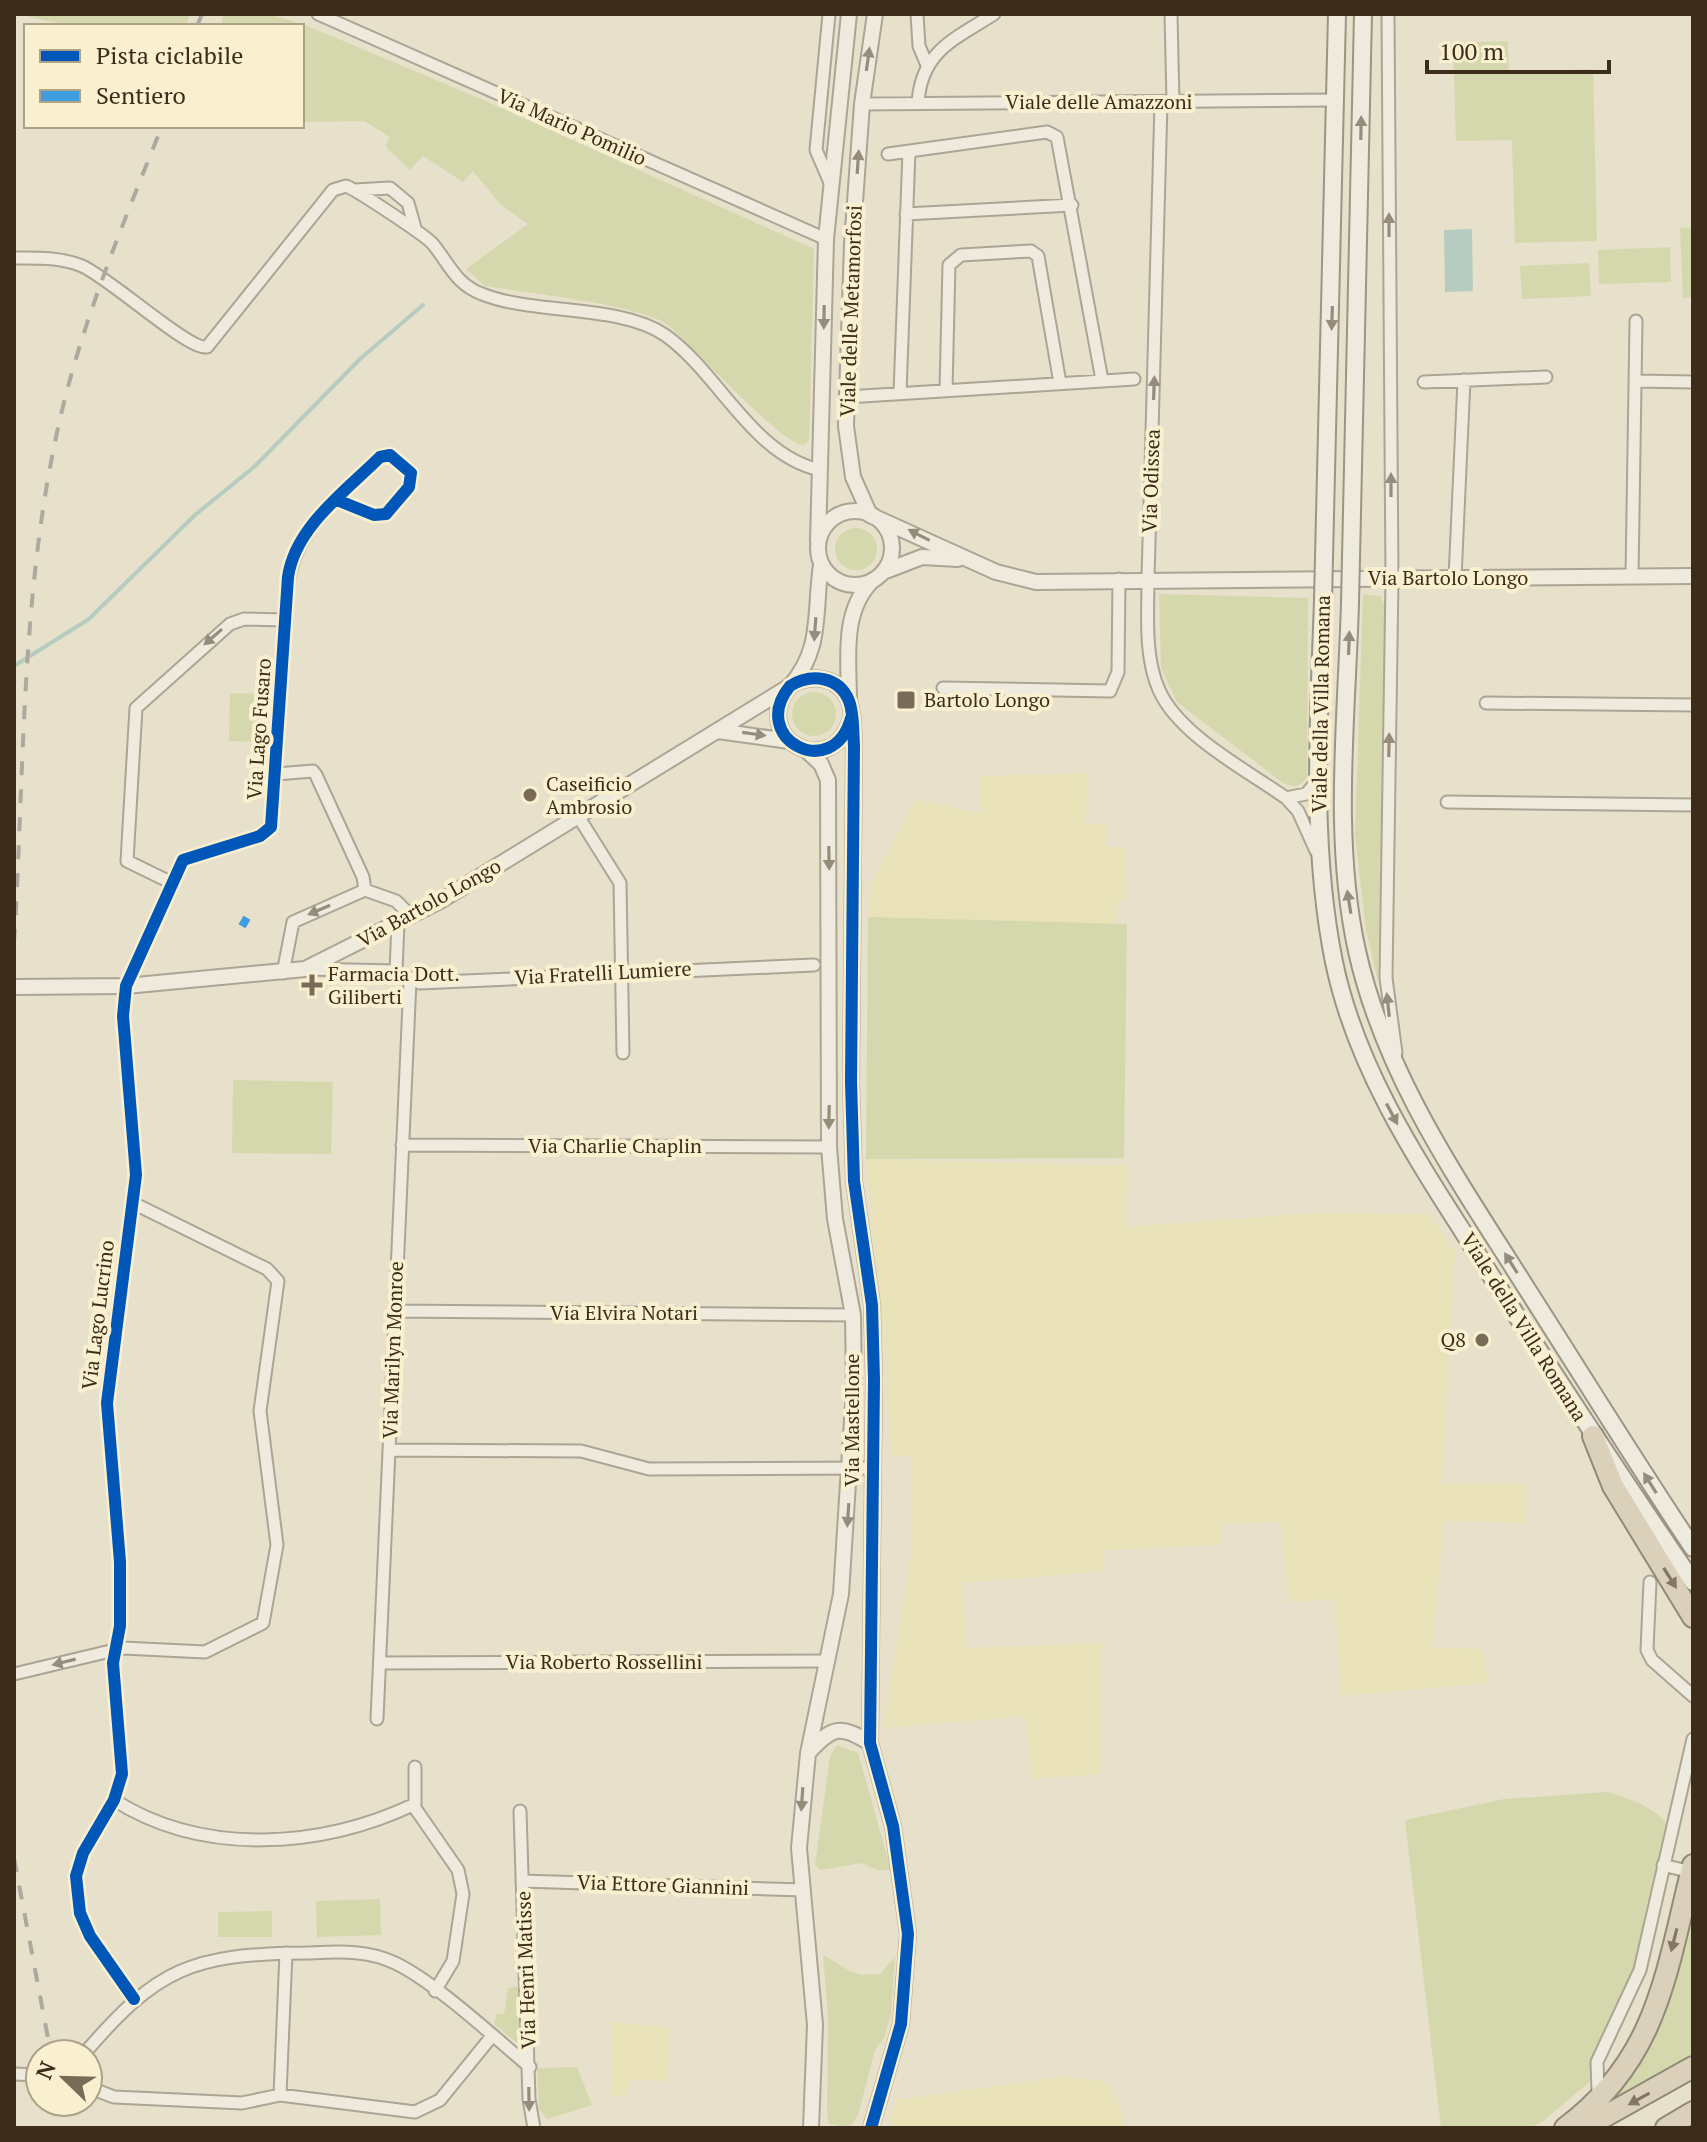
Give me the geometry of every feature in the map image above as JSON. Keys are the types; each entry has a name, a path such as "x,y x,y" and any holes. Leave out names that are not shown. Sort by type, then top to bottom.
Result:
{"highway":[{"path":"1593,1436 1613,1486 1693,1617"},
{"path":"1565,2128 1613,2085 1648,2030 1688,1867"},
{"path":"1597,2127 1693,2067"},
{"path":"1666,2128 1693,2112"}],"main road":[{"name":"Viale della Villa Romana","path":"1363,14 1346,882 1367,992 1401,1082 1473,1203 1693,1548"},
{"name":"Viale della Villa Romana","path":"1334,17 1335,100 1317,781 1322,868 1334,963 1360,1051 1392,1117 1593,1436 1693,1582"}],"street":[{"name":"Via Mario Pomilio","path":"318,14 826,239"},
{"name":"Viale delle Metamorfosi","path":"829,14 816,150 831,185"},
{"name":"Viale delle Metamorfosi","path":"818,541 826,239 849,14"},
{"name":"Viale delle Metamorfosi","path":"870,515 857,491 850,464 847,397 852,244 862,104 875,14"},
{"path":"917,14 919,46 927,65"},
{"path":"918,103 927,65 944,46 994,14"},
{"name":"Via Odissea","path":"1171,14 1148,578 1149,651 1158,687 1180,723 1286,798 1309,831 1322,868"},
{"name":"Viale della Villa Romana","path":"1388,14 1392,579 1386,978 1401,1082"},
{"name":"Viale delle Amazzoni","path":"862,104 1335,100"},
{"path":"838,105 862,104"},
{"path":"888,154 1052,133 1061,141 1102,380"},
{"path":"900,393 909,151"},
{"path":"14,258 56,259 84,267 118,287 190,343 203,348 217,339 333,190 343,186 355,190 394,219 415,228 431,242 453,276 480,294 636,322 663,333 764,436 792,458 820,470"},
{"path":"355,190 390,188 408,203 415,228"},
{"path":"906,214 1072,205"},
{"path":"826,239 852,244"},
{"path":"946,390 949,265 955,256 961,255 1031,251 1038,256 1060,383"},
{"path":"1632,576 1636,321"},
{"path":"1424,382 1546,377"},
{"path":"847,397 1134,379"},
{"path":"1455,578 1464,380"},
{"path":"1635,381 1693,382"},
{"name":"Via Lago Fusaro","path":"126,986 172,883 188,857 267,832 273,820 291,561 304,535 337,500 384,455 411,473 409,487 386,514 374,515 337,500"},
{"path":"718,731 789,741 807,751 831,747 848,730 851,718 849,633 853,608 878,576 891,556 889,536 870,515 856,511 834,517 818,541 821,565 841,583 855,585 878,576"},
{"name":"Via Bartolo Longo","path":"870,515 911,531 966,560 1017,579 1036,582 1148,578 1693,576"},
{"name":"Via Bartolo Longo","path":"878,576 922,557 966,560"},
{"name":"Via Bartolo Longo","path":"14,987 126,986 283,973 305,969 405,920 790,686 806,668 814,648 821,565"},
{"path":"943,688 1110,691 1118,672 1119,579"},
{"path":"172,883 130,865 126,857 136,708 230,624 244,619 286,620"},
{"path":"789,741 779,724 778,714 790,686 799,681 819,678 837,685 849,702"},
{"path":"1486,703 1693,705"},
{"name":"Via Mastellone","path":"851,718 855,906 851,1082 854,1181 872,1305 870,1743 893,1826 908,1934 901,2024 870,2124"},
{"name":"Via Mastellone","path":"807,751 821,764 828,780 831,964 829,1147 835,1219 853,1315 851,1469 841,1594 808,1753 799,1848 815,2025 815,2124"},
{"path":"276,774 313,771 363,877 365,890"},
{"path":"1286,798 1306,794 1317,781"},
{"path":"1447,802 1693,805"},
{"path":"1460,809 1693,813"},
{"path":"578,816 620,883 623,1053"},
{"path":"283,973 293,922 365,890 396,901 405,920 396,971"},
{"name":"Via Fratelli Lumiere","path":"410,981 814,965"},
{"path":"305,969 396,971 410,981"},
{"name":"Via Marilyn Monroe","path":"377,1719 410,981"},
{"name":"Via Lago Lucrino","path":"126,986 123,1016 137,1156 107,1395 120,1562 120,1626 113,1650 122,1764 114,1800 78,1863 75,1888 80,1913 90,1936 134,1999"},
{"name":"Via Charlie Chaplin","path":"402,1145 829,1147"},
{"path":"14,1674 113,1650 205,1652 254,1630 265,1618 277,1545 260,1411 278,1281 267,1269 133,1203"},
{"name":"Via Elvira Notari","path":"395,1311 853,1315"},
{"path":"389,1450 581,1451 649,1469 872,1468"},
{"path":"1650,1582 1647,1650 1652,1660 1693,1696"},
{"name":"Via Roberto Rossellini","path":"380,1663 828,1661"},
{"path":"808,1753 826,1734 838,1730 851,1731 870,1743"},
{"path":"1598,2091 1597,2062 1640,1970 1693,1739"},
{"path":"415,1767 415,1804 421,1819 458,1870 463,1894 453,1961 435,1991"},
{"path":"114,1800 153,1819 206,1835 252,1841 314,1836 415,1804"},
{"name":"Via Henri Matisse","path":"520,1811 529,2099 534,2128"},
{"path":"1663,1865 1688,1867"},
{"name":"Via Ettore Giannini","path":"522,1881 803,1890"},
{"path":"280,2095 286,1953"},
{"path":"99,2038 134,1999 178,1971 208,1960 286,1953 376,1956 404,1967 530,2067"},
{"path":"104,2093 114,2097 242,2103 280,2095 421,2111 440,2100 492,2036"}],"shaded area":[{"path":"1472,229 1473,291 1445,292 1444,230"},
{"path":"1087,773 1086,824 1105,823 1106,847 1125,847 1127,896 1119,901 1116,924 868,917 871,883 916,799 979,813 979,776"},
{"path":"866,1159 1128,1166 1126,1227 1313,1213 1429,1214 1455,1252 1442,1484 1527,1484 1526,1523 1444,1521 1432,1647 1482,1649 1488,1683 1342,1696 1334,1599 1289,1602 1280,1522 1221,1524 1221,1545 1104,1550 1103,1571 962,1583 967,1648 1101,1643 1100,1774 1032,1779 1025,1716 883,1728 911,1556 912,1456 891,1457 884,1340"},
{"path":"611,2022 670,2028 667,2081 629,2080 628,2093 612,2098"},
{"path":"1066,2076 1101,2081 1111,2088 1118,2100 1125,2128 889,2128 896,2100"}],"green space":[{"path":"16,14 190,14 186,24 64,24"},
{"path":"224,14 269,14 302,24 221,24"},
{"path":"304,25 486,101 814,249 809,440 804,445 778,430 669,326 656,318 610,306 485,286 466,269 528,224 500,204 473,171 463,182 423,156 410,170 385,146 390,137 364,121 304,122"},
{"path":"1508,41 1509,72 1593,69 1597,241 1515,243 1512,140 1456,141 1453,43"},
{"path":"1693,227 1693,297 1683,298 1680,228"},
{"path":"1670,247 1671,282 1599,284 1598,250"},
{"path":"1589,263 1591,296 1522,299 1520,266"},
{"path":"856,528 871,534 877,549 871,564 856,570 841,564 835,549 841,534"},
{"path":"1159,594 1308,598 1307,776 1300,784 1283,783 1177,702 1161,668"},
{"path":"1363,594 1380,596 1386,607 1378,982 1366,930 1355,835"},
{"path":"814,692 830,698 836,714 830,730 814,736 798,730 792,714 798,698"},
{"path":"230,693 260,694 259,742 229,741"},
{"path":"868,917 1127,924 1124,1158 866,1159"},
{"path":"233,1080 333,1082 331,1154 232,1153"},
{"path":"837,1745 858,1753 891,1870 877,1870 862,1863 821,1870 815,1865 830,1756"},
{"path":"1607,1792 1641,1804 1669,1826 1647,1905 1635,1975 1611,2018 1591,2064 1592,2080 1543,2121 1529,2128 1441,2128 1405,1820 1504,1799"},
{"path":"1693,1880 1693,2054 1612,2105 1606,2102 1634,2064"},
{"path":"380,1899 381,1935 317,1937 316,1901"},
{"path":"272,1911 272,1937 218,1937 218,1912"},
{"path":"823,1955 863,1975 879,1975 895,1957 891,2014 884,2038 875,2050 858,2115 850,2128 829,2124 827,2115 828,2016"},
{"path":"520,1986 522,2047 494,2024 497,2013 504,2015 508,1988"},
{"path":"577,2067 592,2105 547,2119 539,2109 537,2068"}],"waterway":[{"path":"14,666 89,619 195,515 254,467 360,359 423,305"}],"railway":[{"path":"198,24 202,14"},
{"path":"14,943 29,632 43,508 54,447 87,324 161,128"},
{"path":"14,1858 48,2038"},
{"path":"56,2118 58,2128"}],"marked path":[{"path":"241,920 248,924"}],"cycle path":[{"path":"134,1999 90,1936 80,1913 76,1876 83,1853 114,1800 122,1774 113,1663 120,1626 120,1562 107,1403 136,1175 123,1016 126,986 183,860 260,836 271,827 288,577 301,542 324,511 380,457 390,455 411,473 409,487 386,514 374,515 337,500"},
{"path":"851,718 841,738 828,748 812,751 798,746 786,736 779,722 780,705 790,686 807,679 824,679 839,686 844,693 851,706 853,723 851,1082 854,1181 872,1305 874,1380 870,1743 893,1826 908,1934 901,2024 871,2128"}],"place":[{"name":"Bartolo Longo","path":"906,700"},
{"name":"Caseificio Ambrosio","path":"530,795"},
{"name":"Farmacia Dott. Giliberti","path":"312,985"},
{"name":"Q8","path":"1482,1340"}]}
